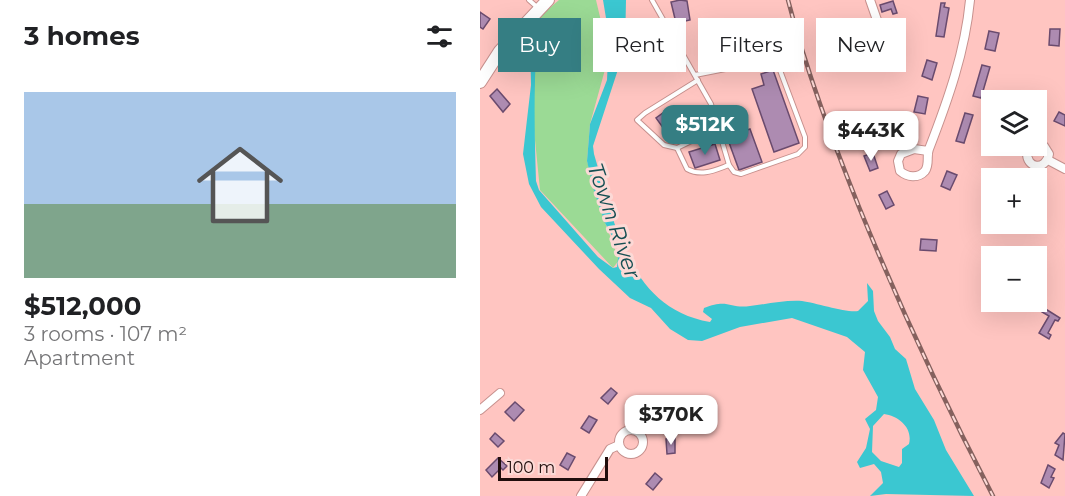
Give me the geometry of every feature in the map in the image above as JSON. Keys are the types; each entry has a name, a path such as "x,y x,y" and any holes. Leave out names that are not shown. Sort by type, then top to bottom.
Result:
{"main road":[{"path":"480,82 500,51 538,3"}],"street":[{"path":"870,0 876,18"},
{"path":"928,151 939,127 958,66 970,0"},
{"path":"1047,149 1048,160"},
{"path":"1028,156 1029,163 1039,166 1048,160"},
{"path":"1048,160 1065,169"},
{"path":"480,410 500,393"},
{"path":"580,496 610,449 619,445"}],"lane":[{"path":"652,0 711,104 729,165 734,172 741,174 798,154 805,147 805,137 778,65 771,60 695,75"},
{"path":"698,80 637,118 664,145 677,148 718,128"},
{"path":"677,148 687,170 697,174 708,173 729,165"}],"green space":[{"path":"559,0 596,0 600,18 593,18 593,72 604,72 590,124 587,161 603,217 619,260 613,268 540,190 534,130 533,72 581,72 581,18 538,18"}],"water":[{"path":"603,0 626,0 626,18 606,18"},
{"path":"531,72 535,72 536,181 539,190 598,257 613,268 617,267 619,249 605,223 587,161 590,124 607,80 607,72 617,72 593,146 594,154 618,233 629,258 643,280 660,299 682,314 710,322 712,319 703,312 704,308 718,304 743,307 802,301 858,311 868,301 867,283 873,291 874,311 878,321 890,337 895,349 906,359 915,389 934,420 946,450 974,496 886,494 870,496 883,483 881,472 874,464 860,468 857,462 866,448 870,429 865,419 876,410 878,397 863,370 865,352 847,337 792,318 740,327 702,341 688,340 670,329 651,308 630,298 599,269 541,207 529,184 523,154","holes":["884,414 895,417 907,428 910,438 909,444 902,449 902,463 899,467 881,461 872,452 873,426"]}],"building":[{"path":"687,1 690,20 675,18 671,2"},
{"path":"893,1 897,13 893,14 891,9 882,12 880,5"},
{"path":"941,3 945,3 944,7 949,8 944,37 936,36"},
{"path":"480,12 490,19 483,29 480,27"},
{"path":"1050,29 1060,29 1059,46 1049,45"},
{"path":"989,31 999,33 995,51 985,49"},
{"path":"927,60 937,63 932,80 922,76"},
{"path":"982,65 990,67 983,90 981,90 981,98 973,96"},
{"path":"774,72 799,143 774,152 752,89 764,85 761,74"},
{"path":"497,89 510,104 503,112 490,96"},
{"path":"918,96 928,98 925,114 914,112"},
{"path":"667,110 680,128 669,136 656,118"},
{"path":"1059,112 1065,115 1065,126 1054,121"},
{"path":"965,113 973,115 964,143 956,141"},
{"path":"885,117 895,122 887,136 876,130"},
{"path":"750,129 762,162 739,170 727,137"},
{"path":"715,144 720,160 695,168 689,152"},
{"path":"873,153 878,168 870,171 864,156"},
{"path":"947,171 957,175 950,190 941,186"},
{"path":"887,191 894,205 886,209 879,195"},
{"path":"921,239 937,240 936,251 920,250"},
{"path":"1047,310 1060,318 1058,321 1055,320 1048,333 1051,335 1049,339 1039,333 1049,316 1042,312 1047,312"},
{"path":"611,388 617,393 608,404 601,398"},
{"path":"515,402 524,410 514,421 505,412"},
{"path":"589,416 597,420 589,433 581,428"},
{"path":"495,433 504,441 498,447 490,439"},
{"path":"1063,433 1065,434 1063,460 1055,455 1059,445 1055,443"},
{"path":"675,438 675,453 667,454 666,439"},
{"path":"567,453 575,457 568,470 560,465"},
{"path":"498,458 507,466 503,470 501,468 492,477 486,470"},
{"path":"1048,465 1055,469 1049,488 1041,483"},
{"path":"655,473 662,479 653,490 646,484"}],"railway":[{"path":"788,0 820,104 859,207 923,353 993,496"}],"water label":[{"name":"Town River","path":"614,221"}]}
